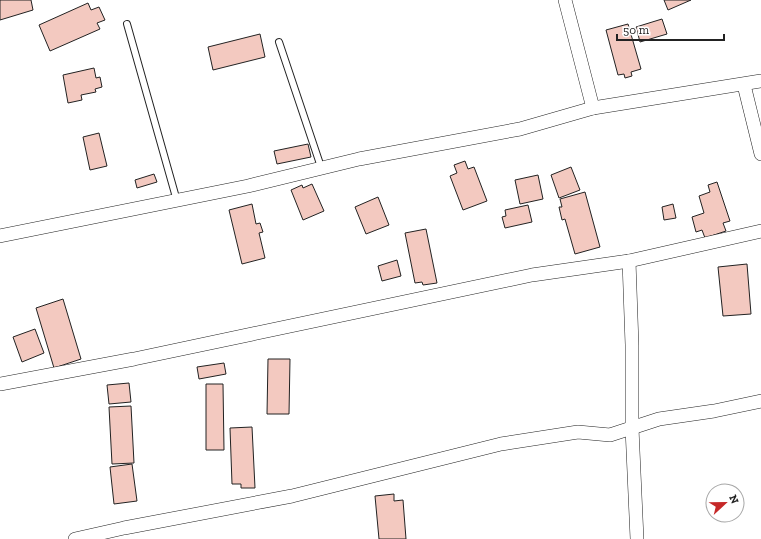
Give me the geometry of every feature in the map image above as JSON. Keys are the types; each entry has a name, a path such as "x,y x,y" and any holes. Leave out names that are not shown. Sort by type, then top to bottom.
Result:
{"street":[{"path":"565,0 593,108"},
{"path":"0,236 248,186 321,168 520,129 593,108 761,81"},
{"path":"744,84 761,154"},
{"path":"0,384 134,359 532,275 629,261 761,231"},
{"path":"629,261 632,345 632,428 636,539"},
{"path":"75,539 124,528 292,496 501,444 578,432 610,435 659,419 714,411 761,401"}],"lane":[{"path":"127,24 177,201"},
{"path":"279,42 321,168"}],"building":[{"path":"0,0 31,0 33,10 0,20"},
{"path":"664,0 691,0 668,10"},
{"path":"88,3 91,10 99,7 105,20 97,23 100,29 50,51 39,25"},
{"path":"662,19 667,34 640,42 636,27"},
{"path":"628,24 641,69 631,72 632,76 625,78 624,74 618,75 606,30"},
{"path":"260,34 265,57 213,70 208,47"},
{"path":"94,68 96,78 100,77 102,87 95,89 96,92 81,95 82,100 68,103 63,75"},
{"path":"99,133 107,166 90,170 83,137"},
{"path":"308,144 311,157 277,164 274,151"},
{"path":"465,161 468,169 474,167 487,201 463,210 450,176 457,173 454,165"},
{"path":"571,167 580,190 559,198 551,175"},
{"path":"154,174 157,182 137,188 135,180"},
{"path":"538,175 543,199 520,204 515,180"},
{"path":"717,182 730,221 723,223 726,231 705,238 702,230 696,232 692,217 704,213 699,196 710,192 708,185"},
{"path":"312,184 324,211 303,220 291,190 302,185 303,188"},
{"path":"585,192 600,247 575,254 565,219 562,220 559,207 562,207 560,199"},
{"path":"378,197 389,225 366,234 355,207"},
{"path":"252,204 256,224 260,223 263,232 259,233 265,258 242,264 229,210"},
{"path":"673,204 676,218 664,220 662,207"},
{"path":"528,205 532,222 505,228 502,217 506,216 505,210"},
{"path":"426,229 437,283 423,285 422,282 415,283 405,233"},
{"path":"397,260 401,276 382,281 378,266"},
{"path":"747,264 751,314 723,316 718,267"},
{"path":"63,299 81,359 54,368 36,308"},
{"path":"35,329 44,353 22,362 13,337"},
{"path":"268,359 290,359 289,414 267,414"},
{"path":"224,363 226,374 199,379 197,367"},
{"path":"129,383 131,402 109,404 107,385"},
{"path":"206,384 223,384 224,450 206,450"},
{"path":"131,406 134,463 112,464 109,407"},
{"path":"252,427 255,488 241,488 241,484 232,484 230,428"},
{"path":"132,464 137,501 114,504 110,467"},
{"path":"394,494 394,501 403,500 406,539 379,539 375,496"}]}
